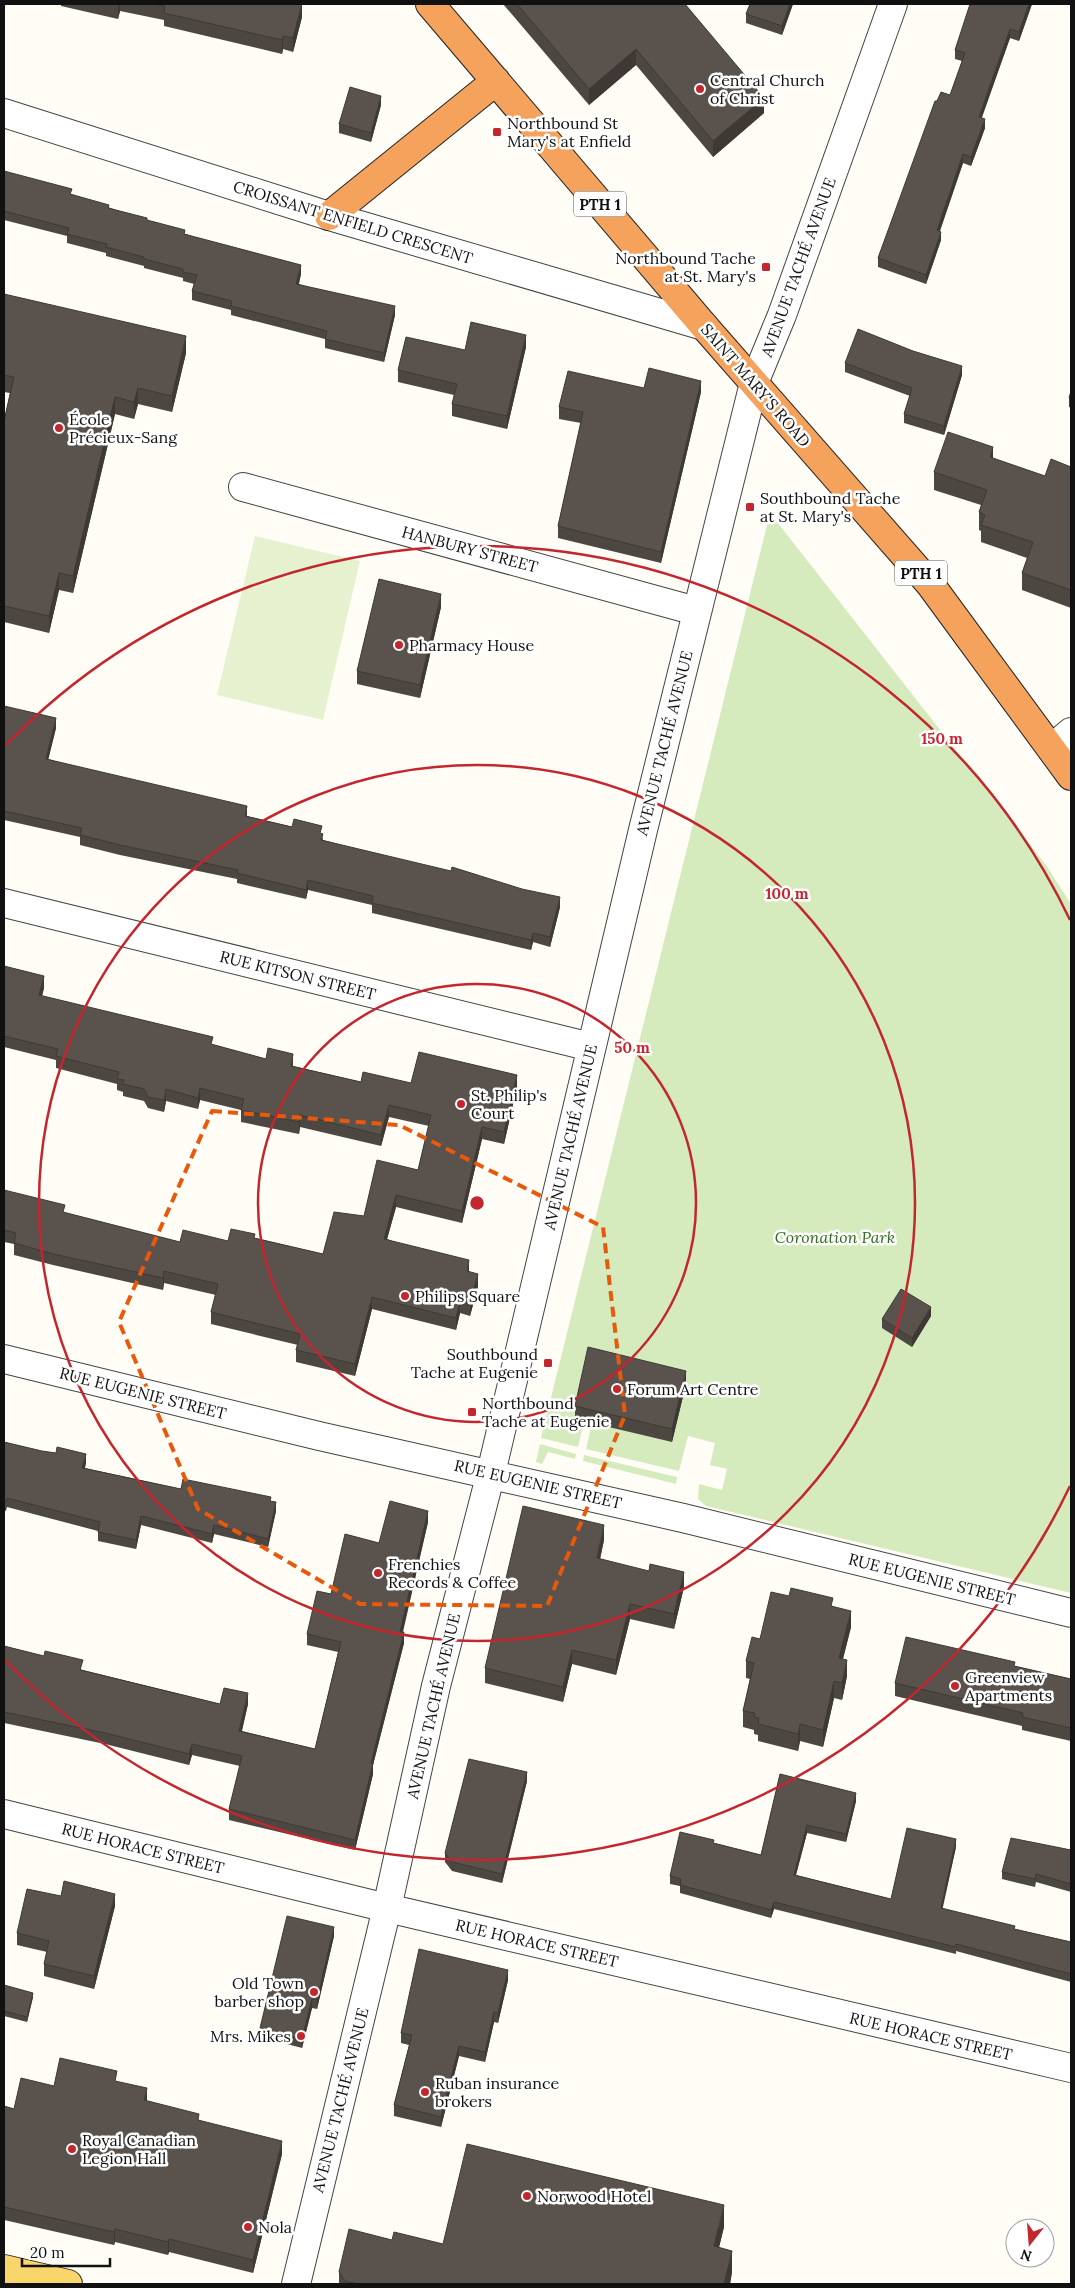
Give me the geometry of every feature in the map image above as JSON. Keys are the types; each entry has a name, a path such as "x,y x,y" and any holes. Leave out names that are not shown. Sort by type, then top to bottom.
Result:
{"highway":[{"name":"SAINT MARY'S ROAD","path":"430,4 704,326 930,584 1062,740 1071,776"},
{"path":"329,216 496,81"}],"main road":[{"path":"4,2269 68,2284"}],"street":[{"name":"AVENUE TACHÉ AVENUE","path":"296,2284 386,1908 436,1686 491,1473 696,611 754,382 782,316 893,4"},
{"name":"CROISSANT ENFIELD CRESCENT","path":"4,113 329,216 704,326"},
{"name":"HANBURY STREET","path":"244,487 696,611"},
{"name":"RUE KITSON STREET","path":"4,903 591,1047"},
{"name":"RUE EUGENIE STREET","path":"4,1359 319,1436 491,1473 1071,1613"},
{"name":"RUE HORACE STREET","path":"4,1814 386,1908 1071,2068"}],"highlighted area":[{"path":"212,1111 399,1125 603,1227 625,1415 547,1606 360,1604 198,1509 119,1322"}],"green space":[{"name":"Coronation Park","path":"770,513 1046,865 1071,904 1071,1593 706,1506 698,1499 699,1484 722,1490 727,1469 710,1465 715,1443 688,1436 679,1471 586,1449 592,1423 584,1421 578,1447 541,1438"},
{"path":"255,536 360,561 323,720 217,695"},
{"path":"540,1444 576,1454 575,1459 548,1452 542,1464 536,1462"},
{"path":"584,1455 677,1477 676,1484 583,1461"}],"building":[{"path":"152,4 302,4 293,38 283,36 282,40 164,13 165,6"},
{"name":"Central Church of Christ","path":"517,4 685,4 764,98 713,141 636,49 589,89"},
{"path":"750,4 790,4 782,26 746,14"},
{"path":"970,4 1029,4 1019,32 1010,29 979,117 985,119 971,157 963,154 937,230 941,232 926,275 878,258 935,101 937,101 941,92 950,95 965,53 955,50"},
{"path":"350,87 381,96 371,133 339,124"},
{"path":"4,171 72,189 70,194 109,205 108,208 185,230 184,234 301,265 296,284 395,306 384,353 325,339 327,331 231,306 232,301 192,291 197,275 183,272 183,269 106,247 107,244 67,234 69,228 4,211"},
{"name":"École Précieux-Sang","path":"4,294 186,336 172,396 138,388 134,402 115,397 73,576 59,573 49,616 4,606 4,421 14,377 4,375"},
{"path":"471,322 526,335 507,416 452,404 457,384 398,370 406,337 465,350"},
{"path":"858,329 913,351 962,366 944,426 904,414 912,388 845,363"},
{"path":"649,368 701,381 661,552 558,526 583,412 559,407 568,371 644,388"},
{"path":"948,432 993,447 990,457 1045,476 1051,459 1071,467 1071,590 1022,573 1033,542 981,525 985,515 979,512 987,490 934,472"},
{"name":"Pharmacy House","path":"379,579 441,594 420,685 357,671"},
{"path":"4,706 56,718 46,759 247,806 245,816 292,827 294,819 322,826 320,833 323,834 321,840 451,871 452,867 522,889 560,897 550,937 533,933 531,940 372,903 373,896 308,880 306,890 237,873 238,870 80,835 82,828 4,811"},
{"path":"4,966 44,976 39,995 213,1037 211,1044 266,1059 268,1048 293,1054 291,1066 361,1082 363,1072 411,1083 419,1052 517,1075 504,1132 482,1127 462,1211 396,1195 384,1239 469,1260 467,1271 478,1274 470,1304 460,1301 456,1318 372,1297 355,1364 296,1350 300,1334 211,1312 218,1284 164,1271 163,1278 53,1254 14,1243 16,1233 4,1230 4,1190 65,1205 63,1212 180,1242 183,1230 228,1241 231,1229 255,1234 254,1238 323,1254 334,1212 364,1216 377,1160 418,1170 431,1115 389,1105 381,1135 300,1115 299,1122 241,1110 244,1099 200,1088 198,1098 166,1089 164,1100 148,1097 144,1089 123,1084 124,1080 117,1079 119,1072 56,1056 58,1049 4,1036"},
{"path":"901,1289 931,1307 912,1338 882,1319"},
{"path":"588,1347 686,1371 672,1429 575,1406"},
{"path":"4,1442 42,1451 56,1453 57,1447 86,1454 82,1468 181,1489 183,1479 271,1497 270,1501 276,1502 268,1539 214,1525 212,1534 141,1516 136,1540 98,1532 100,1522 7,1498 6,1502 4,1501"},
{"path":"390,1501 428,1511 400,1632 404,1632 371,1763 373,1763 355,1840 229,1809 242,1756 192,1744 189,1754 105,1733 4,1712 4,1646 44,1656 45,1651 83,1660 80,1670 220,1704 224,1688 248,1693 239,1731 315,1749 341,1642 307,1634 317,1591 331,1594 345,1534 379,1543"},
{"path":"523,1506 604,1525 597,1558 649,1571 650,1564 684,1572 674,1614 630,1604 616,1660 572,1650 563,1687 485,1668"},
{"path":"791,1588 833,1598 831,1606 851,1611 839,1658 847,1660 842,1683 834,1681 823,1730 800,1724 798,1734 758,1724 759,1718 754,1717 755,1713 743,1711 754,1663 746,1661 752,1637 760,1639 771,1592 789,1596"},
{"path":"906,1637 1015,1662 1014,1666 1071,1679 1071,1728 1022,1717 1023,1713 895,1683"},
{"path":"469,1759 527,1772 502,1874 452,1862 445,1853"},
{"path":"780,1774 856,1793 846,1834 807,1825 794,1875 891,1899 907,1828 956,1839 941,1908 1015,1926 1014,1929 1071,1942 1071,1974 956,1944 956,1947 774,1902 771,1910 680,1885 681,1879 670,1876 680,1832 714,1840 713,1843 761,1855"},
{"path":"1011,1838 1071,1850 1071,1884 1036,1874 1035,1879 1002,1872"},
{"path":"64,1881 115,1894 94,1976 44,1964 49,1941 17,1933 27,1889 61,1896"},
{"path":"287,1916 334,1927 317,2000 312,1999 302,2039 260,2028"},
{"path":"419,1949 508,1970 498,2013 494,2012 485,2052 459,2046 441,2117 394,2105 412,2035 401,2033"},
{"path":"4,1985 33,1993 27,2017 4,2011"},
{"path":"60,2058 117,2071 115,2081 147,2088 144,2100 199,2114 198,2120 282,2141 253,2260 169,2239 168,2242 115,2229 114,2232 4,2207 4,2106 14,2109 21,2078 54,2086"},
{"name":"Norwood Hotel","path":"467,2144 724,2205 714,2246 732,2251 724,2284 358,2284 345,2281 339,2272 349,2229 392,2240 394,2232 443,2244"}],"place":[{"name":"Central Church of Christ","path":"700,89"},
{"name":"Northbound St Mary's at Enfield","path":"497,132"},
{"name":"Northbound Tache at St. Mary's","path":"766,267"},
{"name":"École Précieux-Sang","path":"59,428"},
{"name":"Southbound Tache at St. Mary's","path":"750,507"},
{"name":"Pharmacy House","path":"399,645"},
{"name":"St. Philip's Court","path":"461,1104"},
{"name":"Philips Square","path":"405,1296"},
{"name":"Southbound Tache at Eugenie","path":"548,1363"},
{"name":"Forum Art Centre","path":"617,1389"},
{"name":"Northbound Tache at Eugenie","path":"472,1412"},
{"name":"Frenchies Records & Coffee","path":"378,1573"},
{"name":"Greenview Apartments","path":"955,1686"},
{"name":"Old Town barber shop","path":"314,1992"},
{"name":"Mrs. Mikes","path":"301,2036"},
{"name":"Ruban insurance brokers","path":"425,2092"},
{"name":"Royal Canadian Legion Hall","path":"72,2149"},
{"name":"Norwood Hotel","path":"527,2196"},
{"name":"Nola","path":"248,2227"}]}
